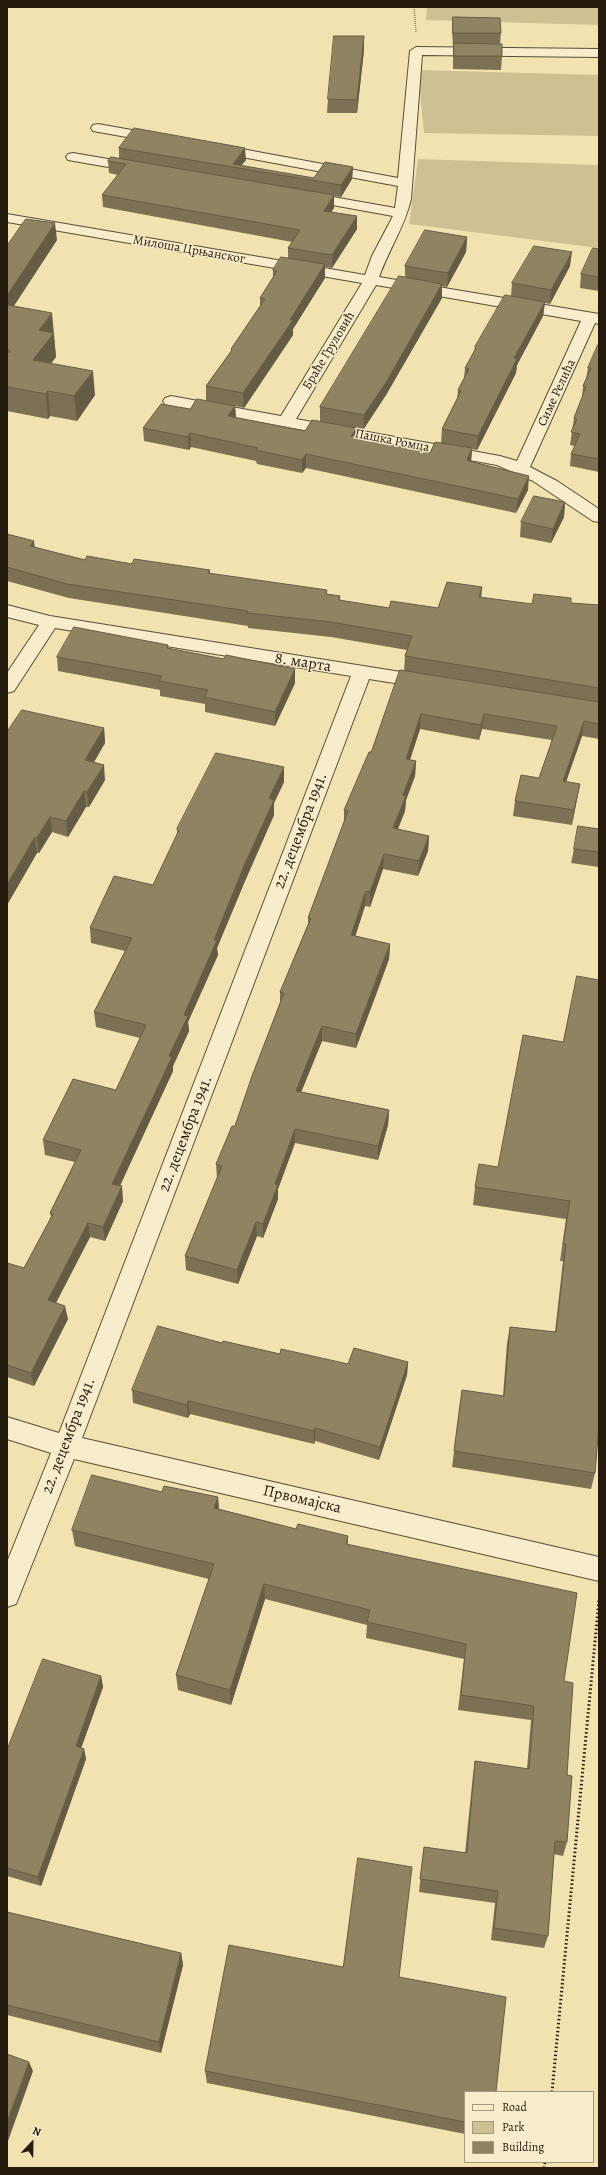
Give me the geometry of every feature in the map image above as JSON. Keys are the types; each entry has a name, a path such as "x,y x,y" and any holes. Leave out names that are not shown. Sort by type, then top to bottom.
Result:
{"street":[{"path":"371,281 380,256 401,213 416,51 599,53"},
{"path":"98,128 175,141"},
{"path":"205,147 405,182"},
{"path":"73,156 151,170"},
{"path":"291,194 401,213"},
{"name":"Милоша Црњанског","path":"7,218 594,318"},
{"name":"Браће Груловић","path":"287,420 371,281"},
{"name":"Симе Релића","path":"522,467 594,318"},
{"name":"Пашка Ромца","path":"171,401 244,415 287,420 500,461 522,467 599,517"},
{"name":"8. марта","path":"7,611 50,622 440,684"},
{"path":"7,687 50,622"},
{"name":"22. децембра 1941.","path":"7,1595 66,1446 362,672"},
{"name":"Првомајска","path":"7,1428 66,1446 599,1569"}],"path":[{"path":"414,7 416,51"},
{"path":"552,2091 599,1600"}],"green space":[{"path":"427,7 599,7 599,25 426,20"},
{"path":"418,70 599,75 599,136 424,133"},
{"path":"418,159 599,165 599,248 409,224"}],"building":[{"path":"453,17 500,18 501,33 453,33"},
{"path":"334,36 364,36 357,100 328,99"},
{"path":"454,43 502,44 502,56 454,56"},
{"path":"134,128 245,148 233,164 314,178 325,162 353,167 341,185 119,148"},
{"path":"111,157 334,195 324,211 357,216 332,255 288,248 300,230 102,195 126,164 108,161"},
{"path":"26,219 55,223 7,296 7,246"},
{"path":"425,230 467,237 448,273 405,266"},
{"path":"534,246 572,252 551,290 512,283"},
{"path":"593,248 599,249 599,277 581,274"},
{"path":"281,257 325,264 290,320 293,320 243,393 206,386 232,350 231,349 265,299 260,298 277,271 273,270"},
{"path":"399,276 442,284 387,381 364,415 320,407"},
{"path":"505,295 545,302 514,358 517,359 478,436 442,429 461,391 458,390 469,369 465,368 476,348 475,347"},
{"path":"8,305 52,313 39,330 54,333 33,360 93,371 74,396 48,391 46,394 7,387 7,352 11,352 7,349"},
{"path":"598,345 599,459 571,454 580,434 571,432 577,419 574,418 586,387 583,386 591,368 588,368"},
{"path":"197,399 235,406 228,416 305,431 312,420 357,428 351,436 430,453 435,442 472,448 467,460 469,461 529,476 518,499 306,454 302,460 256,450 258,448 190,433 188,437 143,428 161,404 190,409"},
{"path":"534,496 565,502 553,529 521,522"},
{"path":"7,534 34,541 30,546 85,560 87,556 132,564 134,559 210,570 208,573 327,590 326,594 340,596 339,600 389,608 391,601 438,608 447,582 482,587 479,597 532,604 534,594 571,598 571,603 599,605 599,688 405,656 412,636 331,622 247,613 248,611 67,584 7,567"},
{"path":"74,627 168,645 167,648 224,659 226,655 295,669 275,712 204,697 208,690 159,681 162,676 57,657"},
{"path":"400,670 599,702 599,724 584,721 563,781 580,784 574,810 515,801 521,775 539,778 557,726 484,714 481,725 421,714 406,759 416,761 403,795 406,796 393,828 429,836 419,861 384,854 370,892 366,891 351,935 390,944 356,1034 322,1026 296,1091 389,1110 378,1146 295,1129 275,1184 278,1185 263,1224 256,1222 237,1270 185,1256 222,1166 216,1164 232,1126 235,1126 252,1076 284,993 280,992 311,918 308,918 348,811 344,810 369,752 371,752"},
{"path":"22,710 104,728 85,760 104,765 87,792 84,791 66,821 50,817 37,838 35,837 7,885 7,732"},
{"path":"216,753 284,767 269,798 274,800 244,866 214,940 217,940 184,1015 188,1016 169,1056 172,1057 112,1184 122,1186 103,1227 88,1223 48,1300 65,1306 31,1373 7,1365 7,1263 24,1268 53,1214 50,1213 81,1150 43,1140 73,1079 116,1090 146,1025 94,1012 132,938 90,928 114,876 153,885 179,830 177,829"},
{"path":"578,826 599,829 599,852 574,849"},
{"path":"577,976 599,980 599,1425 595,1473 454,1451 462,1390 504,1396 510,1327 556,1332 566,1244 563,1244 570,1201 475,1187 479,1164 498,1167 523,1035 563,1042"},
{"path":"158,1326 222,1343 223,1341 280,1354 281,1349 348,1364 354,1348 408,1362 380,1447 315,1428 314,1431 188,1401 187,1405 132,1390"},
{"path":"92,1475 162,1492 164,1486 218,1497 214,1508 296,1529 298,1524 348,1536 346,1544 577,1593 564,1681 573,1683 567,1775 572,1776 567,1842 555,1841 548,1936 494,1928 498,1891 420,1879 424,1847 467,1853 475,1761 529,1769 534,1706 461,1695 466,1644 367,1622 370,1610 264,1584 230,1690 176,1675 214,1564 72,1530"},
{"path":"43,1659 101,1676 76,1746 84,1749 38,1877 7,1868 7,1750"},
{"path":"358,1858 412,1867 399,1977 506,1997 496,2091 464,2091 464,2122 205,2071 229,1945 343,1967"},
{"path":"7,1912 181,1953 159,2042 7,2005"},
{"path":"7,2054 29,2062 7,2122"}]}
